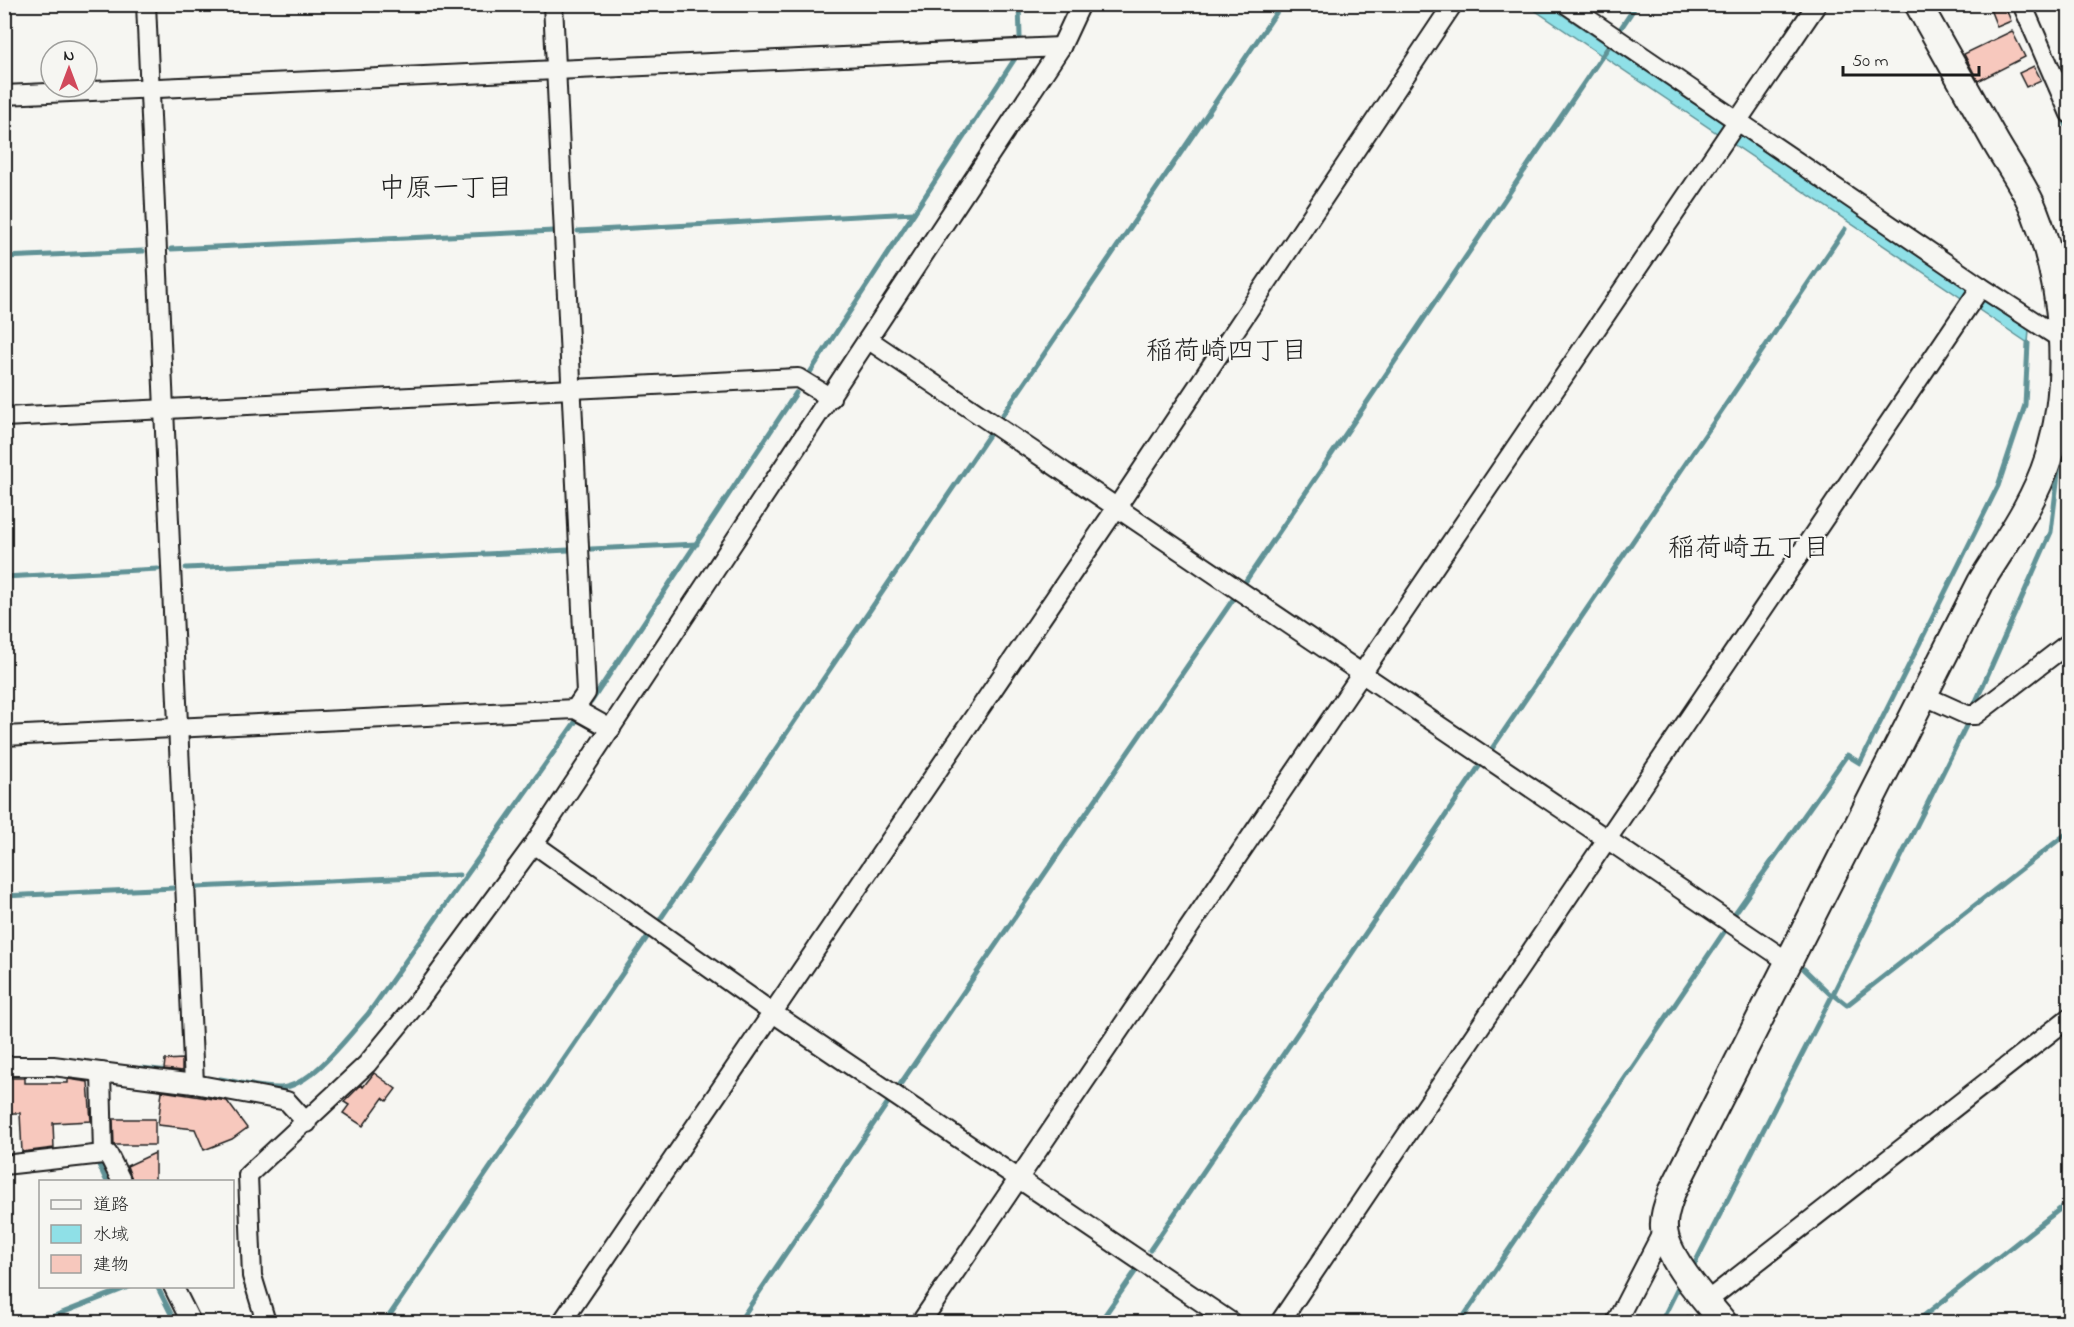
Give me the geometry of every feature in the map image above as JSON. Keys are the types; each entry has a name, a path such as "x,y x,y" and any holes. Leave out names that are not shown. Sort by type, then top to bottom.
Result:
{"street":[{"path":"146,4 166,410 176,726 194,1084"},
{"path":"553,4 586,693 576,709"},
{"path":"267,1323 252,1276 248,1175 307,1123 367,1064 403,1020 534,843 870,340 1061,47 1081,4"},
{"path":"562,1323 1117,507 1453,4"},
{"path":"1566,4 2064,346"},
{"path":"921,1323 1816,4"},
{"path":"1723,1323 1670,1251 1664,1231 1665,1213 1672,1192 1981,582 2027,506 2047,462 2059,407 2064,346 2060,311 2052,268 2034,209 1918,4"},
{"path":"2022,4 2070,114"},
{"path":"4,95 556,68 1061,47"},
{"path":"1280,1323 1980,287"},
{"path":"870,340 1790,963"},
{"path":"4,417 798,378 831,398"},
{"path":"1924,696 1967,715 1975,716 2070,642"},
{"path":"4,736 176,726 576,709 611,729"},
{"path":"534,843 773,1013 1019,1177 1231,1323"},
{"path":"1707,1301 2070,1017"},
{"path":"4,1066 53,1066 194,1084 287,1101 307,1123"},
{"path":"101,1072 103,1154"},
{"path":"4,1165 108,1154 121,1180"},
{"path":"1616,1323 1664,1231"},
{"path":"174,1288 191,1323"}],"water":[{"path":"1527,5 1548,5 2029,330 2028,343"}],"building":[{"path":"1988,4 2004,4 2011,21 1997,27"},
{"path":"2012,31 2025,57 1978,81 1964,54"},
{"path":"2034,66 2041,80 2026,87 2019,73"},
{"path":"182,1059 182,1071 164,1069 165,1060"},
{"path":"374,1073 396,1089 387,1101 383,1098 363,1126 343,1113 349,1105 344,1102 361,1085 363,1087"},
{"path":"4,1078 25,1078 25,1083 68,1083 68,1079 88,1082 91,1121 53,1123 54,1148 22,1152 20,1113 4,1113"},
{"path":"162,1091 227,1101 247,1128 232,1139 204,1150 195,1129 158,1125"},
{"path":"113,1119 155,1119 155,1145 114,1145"},
{"path":"155,1153 155,1180 132,1180 127,1166"}],"waterway":[{"path":"1019,4 1020,37"},
{"path":"1002,416 1282,4"},
{"path":"1621,28 1637,4"},
{"path":"1245,582 1609,46"},
{"path":"809,374 1014,60"},
{"path":"2062,116 2070,133"},
{"path":"578,231 914,213"},
{"path":"1489,753 1845,229"},
{"path":"171,249 554,231"},
{"path":"4,257 143,251"},
{"path":"1733,916 1847,755 1860,763 1998,486 2025,405 2028,343"},
{"path":"591,702 796,393"},
{"path":"661,918 991,432"},
{"path":"1973,708 2051,532 2059,465"},
{"path":"591,549 697,544"},
{"path":"186,568 569,550"},
{"path":"4,577 158,569"},
{"path":"899,1086 1234,598"},
{"path":"220,1079 273,1088 293,1085 317,1069 340,1047 368,1014 576,721"},
{"path":"1695,1263 1833,994 1967,724"},
{"path":"1150,1250 1480,765"},
{"path":"1833,994 1847,1005 2070,831"},
{"path":"196,887 459,875"},
{"path":"4,896 175,888"},
{"path":"1460,1322 1724,932"},
{"path":"385,1322 650,933"},
{"path":"1804,969 1832,996"},
{"path":"141,1068 178,1072"},
{"path":"739,1322 891,1098"},
{"path":"99,1165 106,1180"},
{"path":"1916,1322 2070,1201"},
{"path":"1100,1322 1137,1269"},
{"path":"39,1322 126,1288"},
{"path":"158,1288 175,1322"},
{"path":"1661,1322 1678,1288"}],"district":[{"name":"中原一丁目","path":"446,187"},
{"name":"稲荷崎四丁目","path":"1227,350"},
{"name":"稲荷崎五丁目","path":"1749,547"}]}
